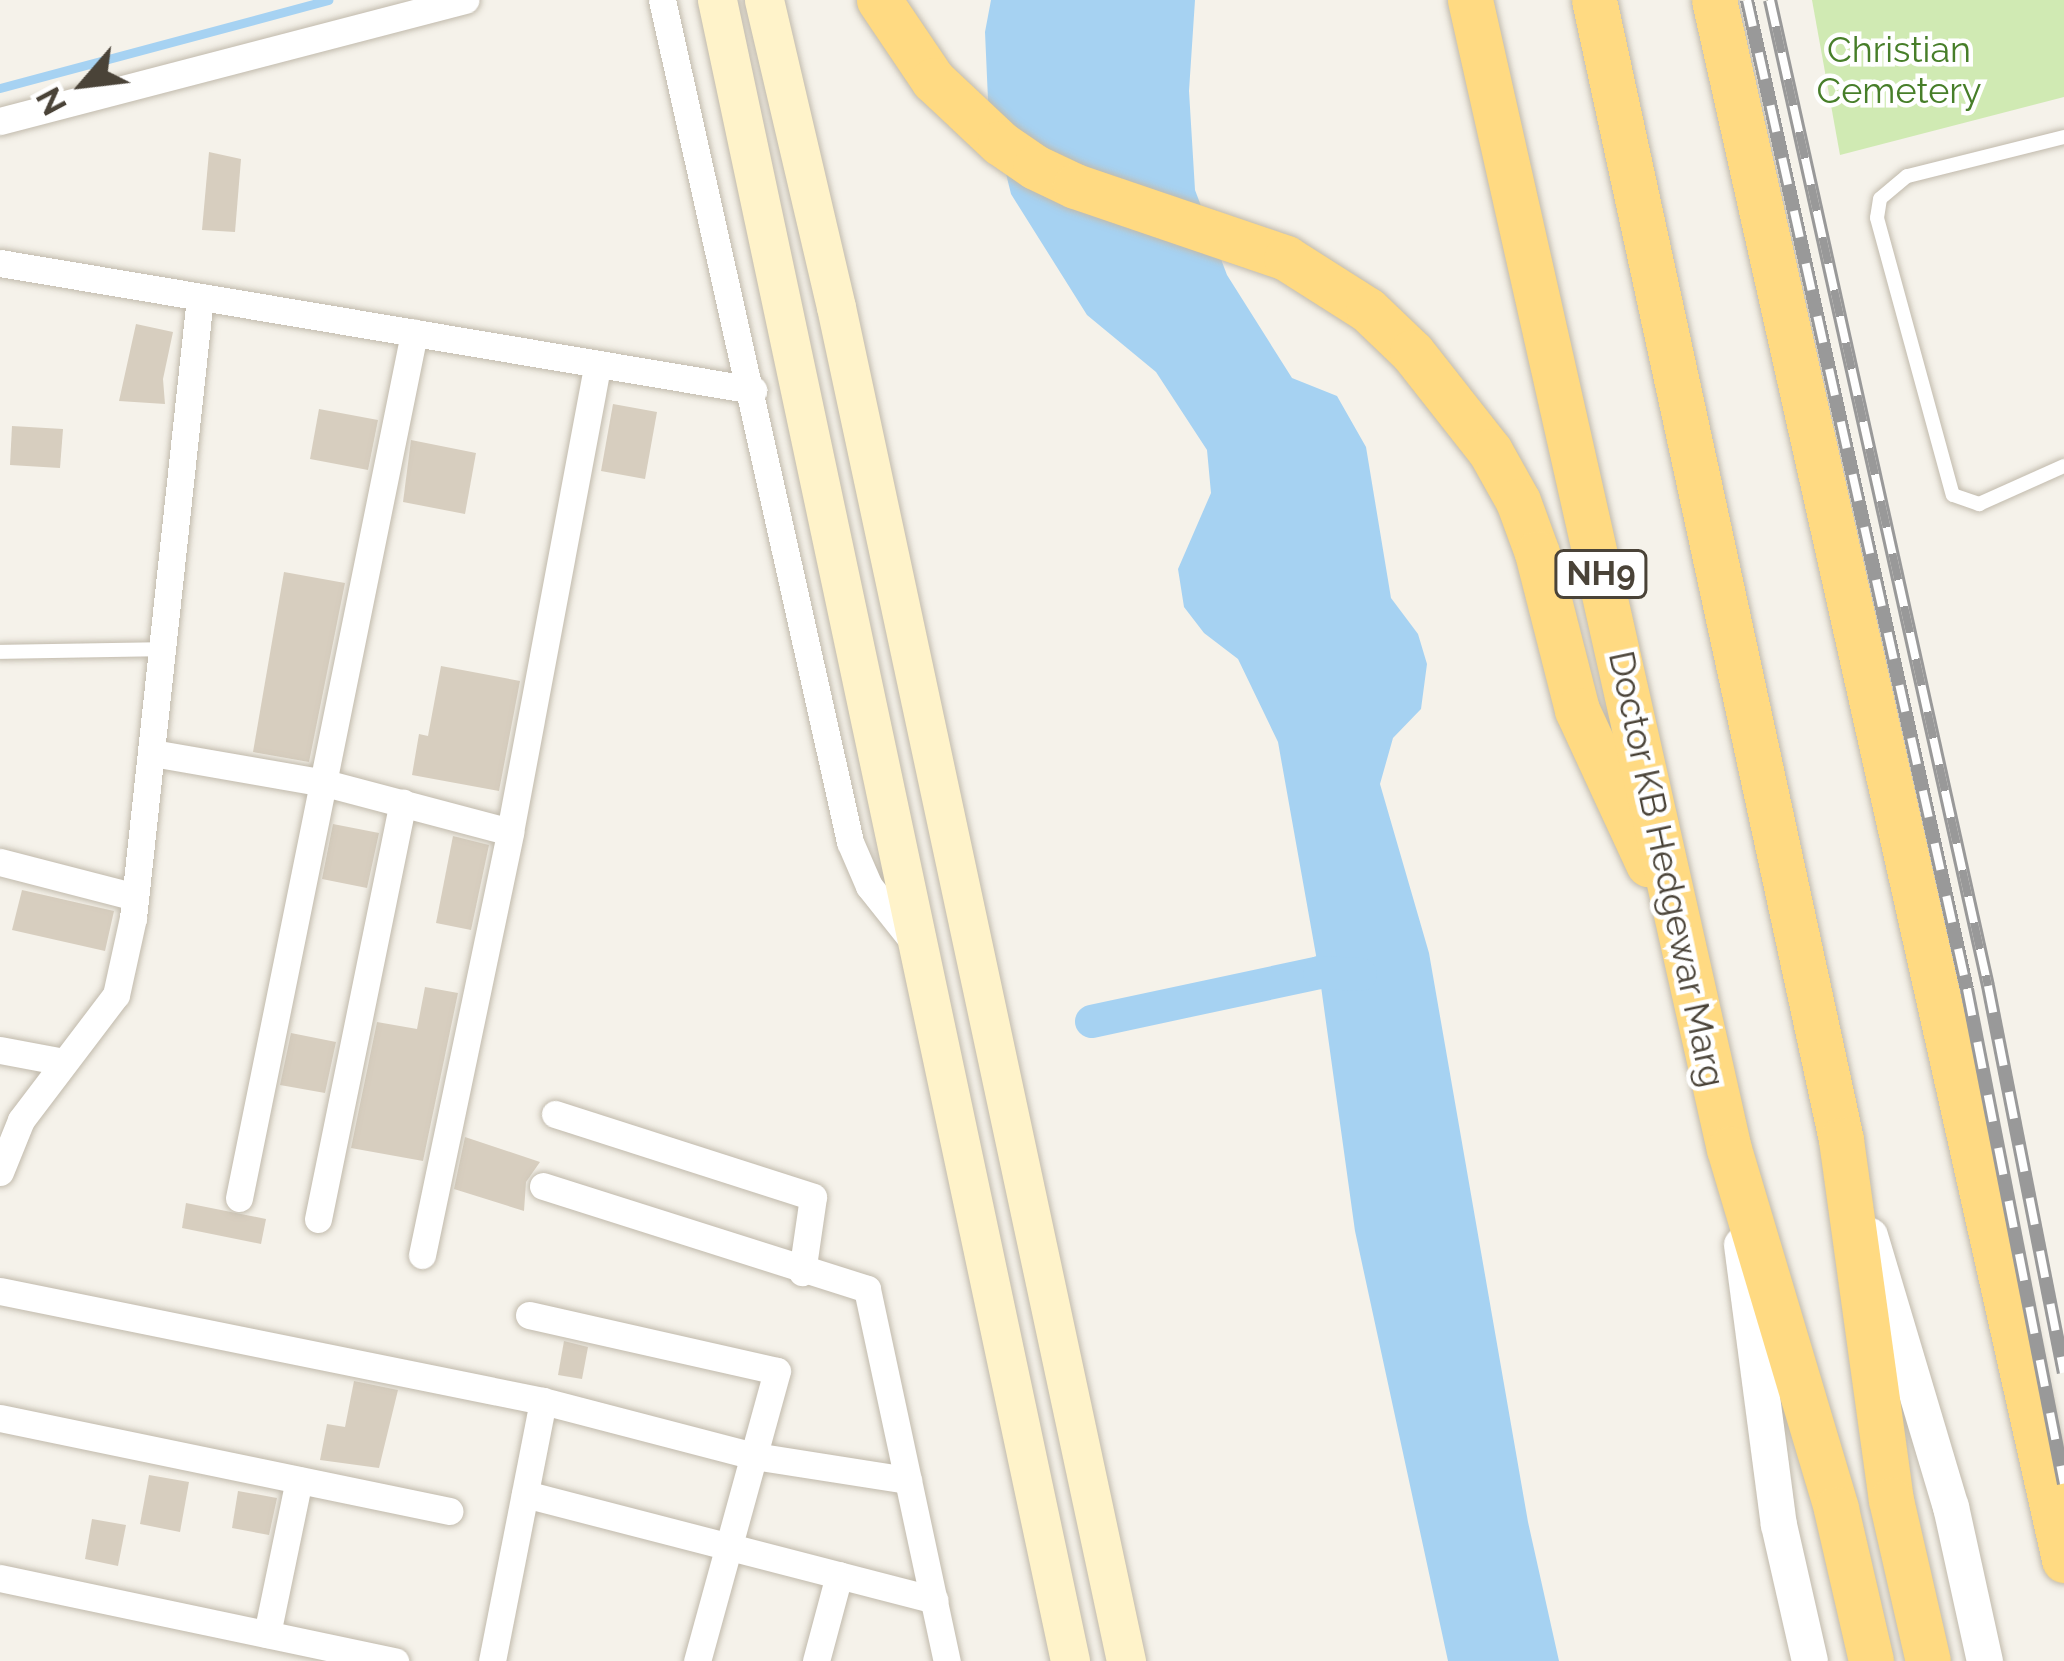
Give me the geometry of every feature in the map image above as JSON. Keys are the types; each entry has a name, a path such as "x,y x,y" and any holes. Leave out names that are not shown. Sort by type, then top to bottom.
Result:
{"highway":[{"path":"879,0 933,80 1000,143 1035,167 1075,186 1286,258 1368,310 1412,352 1490,451 1518,501 1537,553 1577,710 1687,948"},
{"name":"Doctor KB Hedgewar Marg","path":"1470,0 1729,1149 1836,1509 1870,1661"},
{"path":"1594,0 1841,1140 1891,1500 1928,1661"},
{"path":"1714,0 2064,1561"}],"main road":[{"path":"717,0 1070,1661"},
{"path":"760,7 841,330 1126,1661"}],"street":[{"path":"0,121 466,0"},
{"path":"662,0 753,390 850,842 869,886 920,952"},
{"path":"0,263 753,390"},
{"path":"1,1161 20,1120 116,995 135,897 153,753 200,297"},
{"path":"239,1198 414,333"},
{"path":"422,1255 510,832 598,364"},
{"path":"153,753 325,783 510,832"},
{"path":"318,1219 403,803"},
{"path":"0,862 135,897"},
{"path":"0,1050 64,1062"},
{"path":"555,1114 813,1197 816,1205 802,1272"},
{"path":"1841,1140 1951,1507 1985,1661"},
{"path":"1729,1149 1779,1525 1810,1661"},
{"path":"543,1186 802,1272 867,1288 947,1661"},
{"path":"0,1291 543,1401 754,1456 908,1480"},
{"path":"529,1315 777,1371 697,1661"},
{"path":"492,1661 543,1401"},
{"path":"0,1418 449,1511"},
{"path":"267,1634 299,1480"},
{"path":"525,1494 934,1600"},
{"path":"816,1661 839,1575"},
{"path":"0,1578 395,1661"}],"lane":[{"path":"2064,137 1907,176 1880,199 1877,218 1953,495 1979,503 2064,466"},
{"path":"0,652 164,649"}],"green space":[{"name":"Christian Cemetery","path":"1812,0 2064,0 2064,97 1840,155"}],"water":[{"path":"991,0 1195,0 1189,91 1195,190 1227,275 1292,378 1337,396 1366,447 1391,598 1418,634 1427,664 1421,709 1393,738 1380,784 1429,953 1528,1522 1559,1661 1448,1661 1355,1231 1319,972 1278,742 1238,659 1204,633 1184,607 1178,569 1211,493 1207,450 1156,372 1087,315 1011,194 988,100 985,32"}],"building":[{"path":"209,152 241,159 235,232 202,230"},
{"path":"136,324 173,332 163,379 165,404 119,401"},
{"path":"613,404 657,412 645,479 601,471"},
{"path":"319,409 378,420 368,470 310,459"},
{"path":"12,426 63,429 60,468 10,465"},
{"path":"411,440 476,453 465,514 403,502"},
{"path":"284,572 345,583 309,762 253,752"},
{"path":"441,666 520,681 499,791 412,775 419,734 428,736"},
{"path":"333,824 379,833 367,888 322,879"},
{"path":"453,836 489,845 471,930 436,923"},
{"path":"22,890 114,911 105,951 12,930"},
{"path":"425,987 458,993 423,1161 351,1148 377,1022 417,1029"},
{"path":"291,1033 336,1042 325,1093 280,1085"},
{"path":"465,1137 540,1162 526,1182 524,1211 454,1189"},
{"path":"186,1203 266,1219 261,1244 182,1228"},
{"path":"564,1341 588,1347 582,1379 558,1375"},
{"path":"354,1381 398,1390 379,1468 320,1460 327,1424 345,1427"},
{"path":"149,1475 189,1482 180,1532 140,1524"},
{"path":"238,1491 277,1498 269,1535 232,1528"},
{"path":"92,1519 126,1525 118,1566 85,1559"}],"waterway":[{"path":"0,88 328,0"},
{"path":"1091,1021 1319,972 1360,974"}],"railway":[{"path":"1747,0 1967,989 2064,1484"},
{"path":"1770,0 1988,986 2064,1373"}]}
